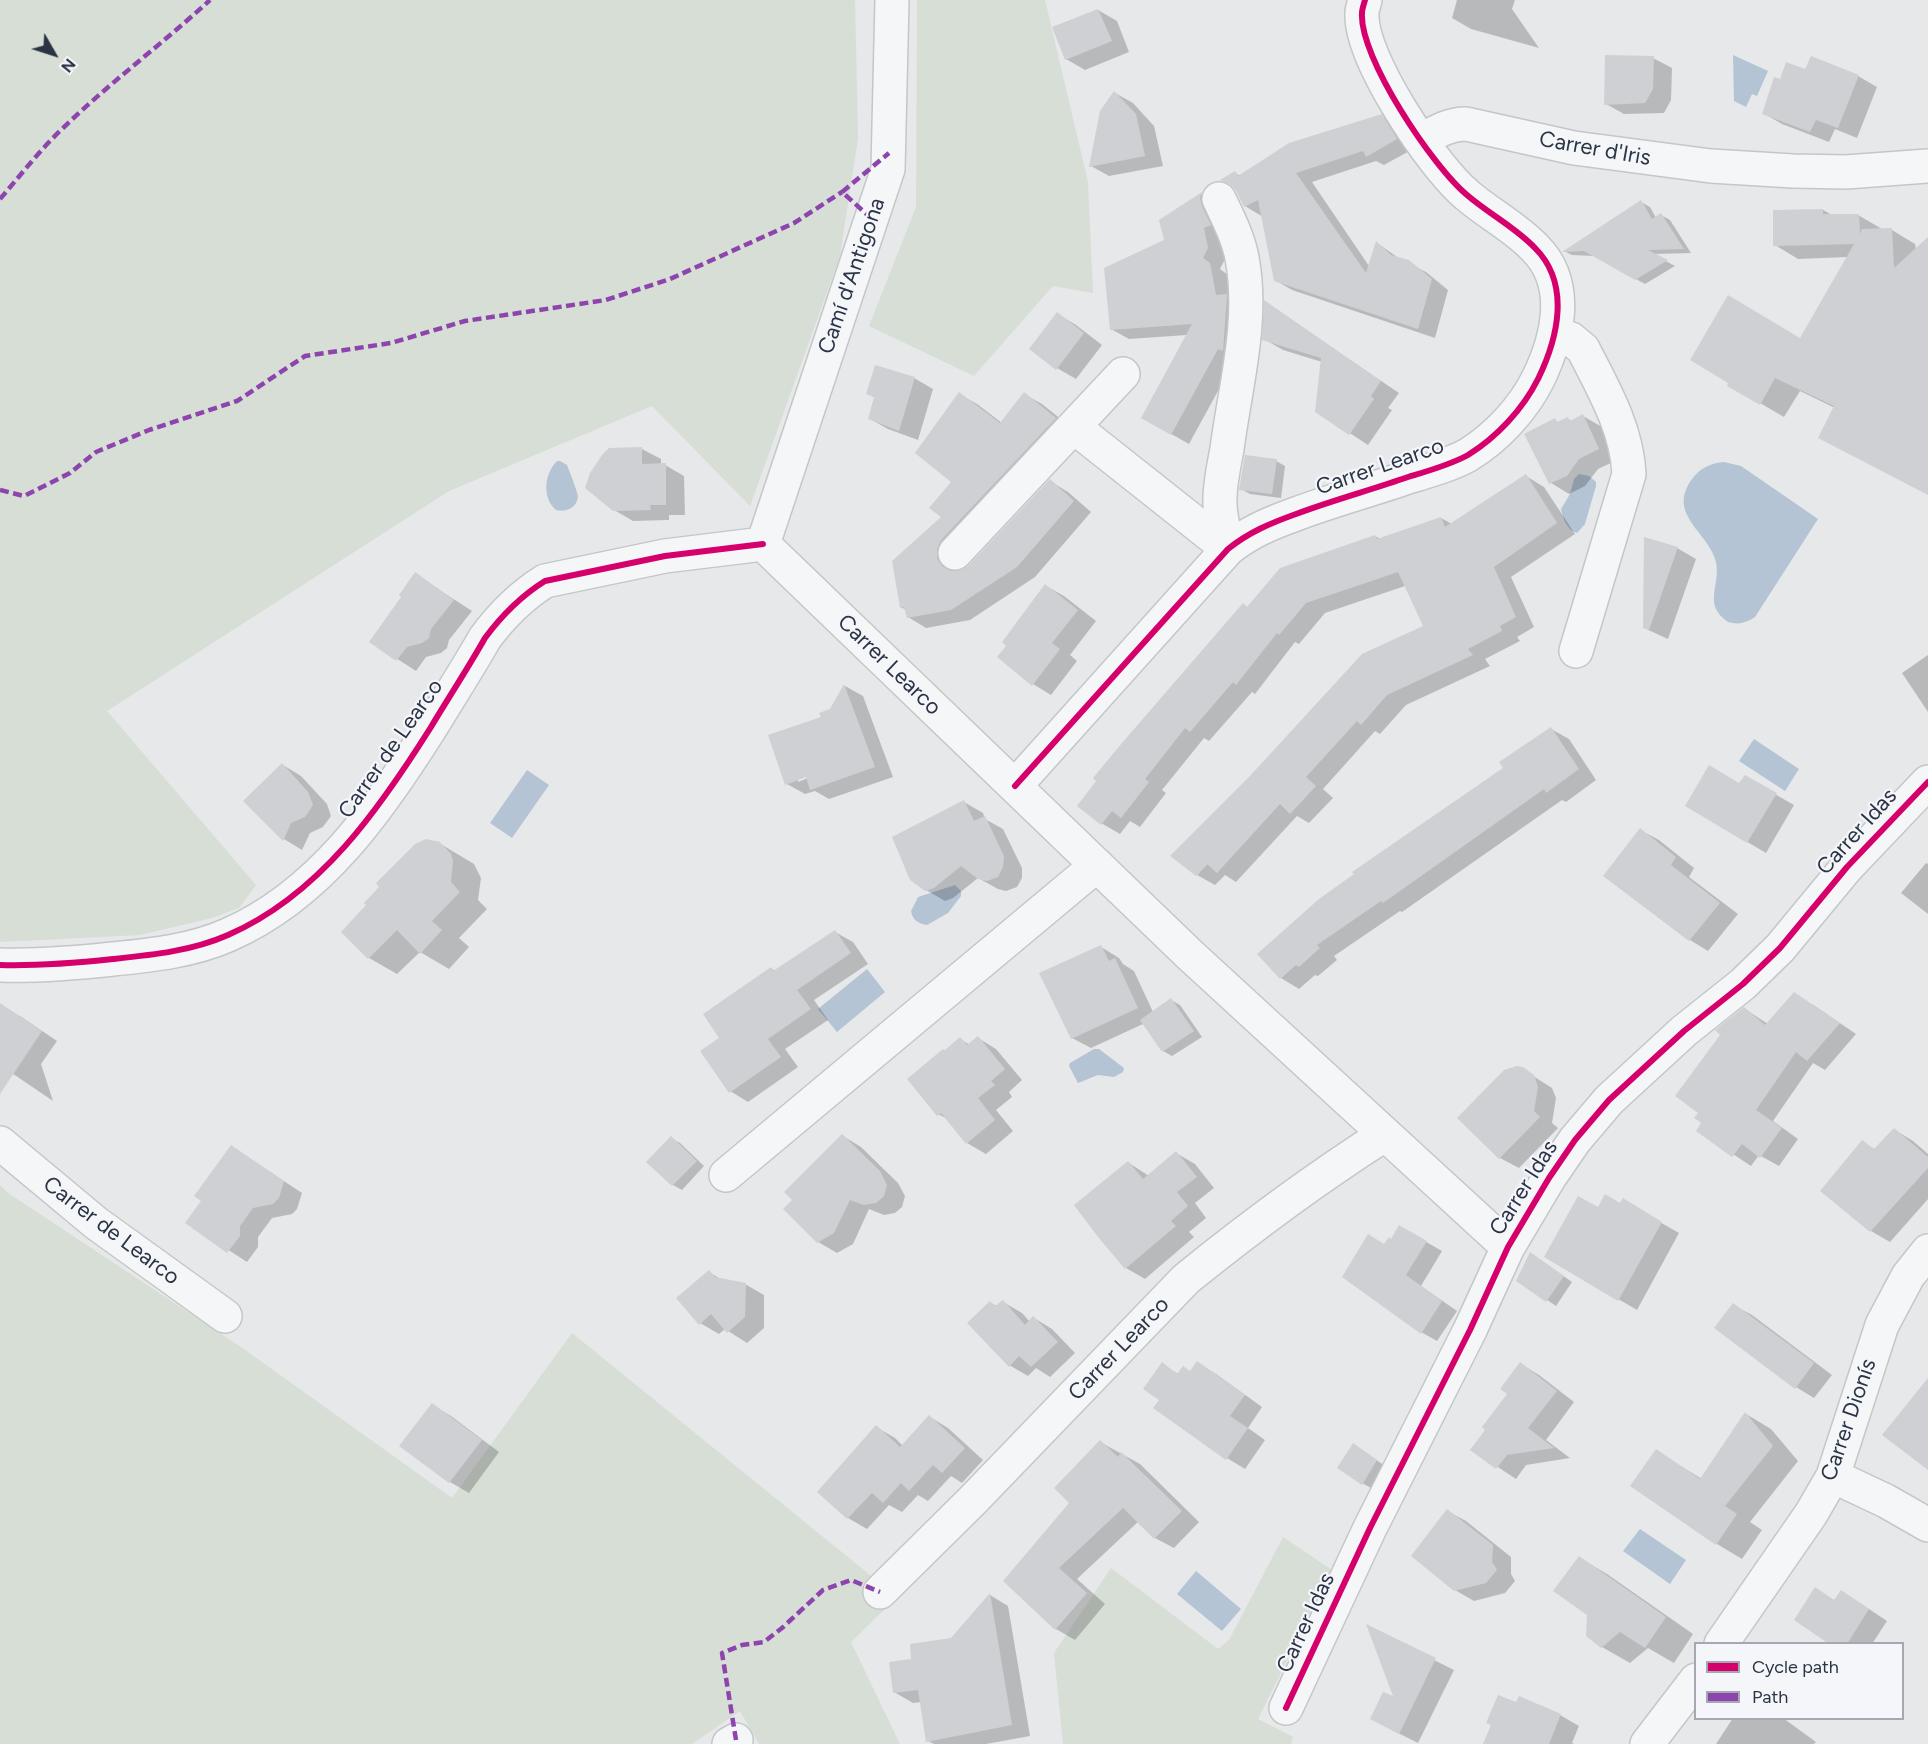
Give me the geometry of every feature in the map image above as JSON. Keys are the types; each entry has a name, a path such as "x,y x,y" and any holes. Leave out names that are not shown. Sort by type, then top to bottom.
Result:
{"street":[{"name":"Camí d'Antigona","path":"763,544 888,169 892,0"},
{"path":"1365,0 1362,15 1369,46 1388,89 1422,140"},
{"name":"Carrer d'Iris","path":"1422,140 1456,124 1466,124 1574,148 1710,166 1846,172 1928,166"},
{"name":"Carrer Learco","path":"1015,786 1228,549 1243,536 1321,505 1446,465 1467,455 1489,440 1521,405 1534,386 1548,359 1556,334 1558,313 1556,285 1546,261 1536,248 1451,180 1422,140"},
{"path":"1219,199 1235,233 1242,259 1245,294 1240,365 1220,503 1228,549"},
{"path":"1556,334 1571,339 1582,349 1623,434 1628,452 1629,474 1576,651"},
{"path":"955,553 1123,374"},
{"path":"1074,427 1228,549"},
{"name":"Carrer Learco","path":"763,544 1189,954 1383,1135 1508,1247"},
{"name":"Carrer de Learco","path":"0,965 71,963 165,953 219,939 258,919 323,871 375,810 403,771 498,620 529,591 545,581 665,556 763,544"},
{"name":"Carrer Idas","path":"1286,1708 1370,1528 1470,1330 1508,1247 1549,1178 1575,1140 1609,1100 1684,1031 1743,984 1780,948 1847,867 1928,782"},
{"path":"726,1175 1097,865"},
{"name":"Carrer Learco","path":"880,1592 997,1476 1185,1279 1340,1163 1383,1135"},
{"name":"Carrer de Learco","path":"0,1143 96,1223 225,1316"},
{"name":"Carrer Dionís","path":"1722,1642 1805,1524 1833,1476 1882,1325 1908,1276 1928,1251"},
{"path":"1833,1476 1928,1524"},
{"path":"1647,1744 1694,1681"}],"shaded area":[{"path":"0,0 855,0 858,138 840,256 750,506 652,406 449,491 107,711 256,885 239,908 212,918 140,935 0,942"},
{"path":"917,0 1045,0 1088,182 1093,293 1053,286 974,376 869,326 916,207"},
{"path":"0,1185 8,1193 241,1347 452,1498 572,1333 870,1575 887,1607 851,1642 900,1744 759,1744 740,1711 692,1744 0,1744"},
{"path":"1283,1537 1332,1570 1258,1719 1293,1737 1291,1744 1063,1744 1054,1653 1111,1568 1218,1649 1229,1640"}],"water":[{"path":"1733,55 1768,71 1757,96 1752,94 1746,107 1734,101"},
{"path":"557,461 567,465 578,497 573,507 563,511 556,510 551,505 546,486 549,472"},
{"path":"1724,462 1741,466 1818,519 1755,617 1739,623 1728,622 1716,608 1714,594 1716,562 1706,541 1686,513 1684,503 1685,492 1695,475 1706,467"},
{"path":"1579,474 1589,476 1596,482 1596,486 1585,524 1577,533 1566,524 1561,509 1570,494 1574,479"},
{"path":"1754,739 1799,769 1785,791 1739,761"},
{"path":"527,770 549,785 512,838 490,823"},
{"path":"955,885 961,891 961,896 948,913 927,925 915,919 911,911 918,897"},
{"path":"867,969 885,992 837,1032 818,1009"},
{"path":"1094,1049 1099,1049 1124,1068 1123,1072 1114,1077 1098,1075 1078,1083 1069,1066 1070,1063"},
{"path":"1640,1529 1686,1560 1670,1584 1623,1551"},
{"path":"1196,1571 1241,1609 1222,1631 1177,1594"}],"building":[{"path":"1098,9 1112,41 1065,60 1052,27"},
{"path":"1605,55 1654,56 1653,89 1645,103 1604,105"},
{"path":"1811,56 1859,75 1838,128 1816,120 1810,132 1762,114 1774,77 1780,79 1786,62 1805,69"},
{"path":"1114,91 1136,114 1145,156 1089,167 1100,111"},
{"path":"1382,114 1397,139 1366,157 1363,151 1296,173 1366,273 1376,241 1391,255 1409,260 1432,279 1418,329 1274,281 1258,200 1244,207 1230,184 1220,180 1235,171 1238,176 1289,143"},
{"path":"1202,192 1200,198 1202,207 1211,225 1204,228 1208,248 1203,258 1210,263 1216,295 1227,294 1223,351 1218,349 1171,435 1141,418 1192,324 1110,330 1104,268 1164,240 1159,220"},
{"path":"1641,200 1652,219 1661,213 1684,249 1648,250 1668,260 1635,280 1584,251 1562,252"},
{"path":"1823,209 1823,214 1859,214 1860,234 1862,229 1892,228 1894,268 1928,237 1928,495 1818,438 1834,406 1775,378 1760,405 1727,386 1728,383 1690,360 1728,295 1800,338 1854,244 1773,246 1773,210"},
{"path":"1264,300 1381,381 1371,396 1374,399 1349,435 1315,412 1321,358 1262,340"},
{"path":"1057,312 1084,333 1056,370 1029,349"},
{"path":"875,365 915,377 899,431 868,419 874,397 866,394"},
{"path":"959,392 1000,423 1024,392 1056,418 941,540 937,549 937,559 942,566 951,571 960,571 968,566 1050,479 1074,501 1017,567 951,610 907,618 904,607 900,608 892,561 941,517 929,508 951,482 915,453"},
{"path":"1583,414 1599,449 1579,459 1567,476 1549,484 1524,434 1555,418 1557,422 1568,417 1570,421"},
{"path":"642,447 642,464 666,463 666,505 650,505 651,510 613,511 585,488 590,473 609,448"},
{"path":"1245,455 1277,459 1272,494 1239,490"},
{"path":"1526,474 1557,523 1494,567 1516,617 1500,626 1502,631 1468,649 1473,655 1387,695 1361,725 1357,721 1306,777 1316,786 1290,814 1280,804 1217,873 1207,864 1196,876 1170,856 1249,777 1362,654 1423,626 1398,572 1306,603 1279,635 1277,633 1236,685 1233,682 1190,732 1185,728 1145,779 1149,782 1121,818 1112,811 1101,825 1077,806 1096,781 1093,778 1122,743 1243,603 1247,607 1280,568 1375,535 1377,539 1441,517 1445,527"},
{"path":"1644,537 1678,547 1649,630 1643,628"},
{"path":"415,572 454,600 431,629 429,638 422,643 407,647 396,661 369,642 401,597 399,595"},
{"path":"1045,584 1078,610 1052,643 1060,649 1032,686 997,657 1006,646 1002,642"},
{"path":"844,684 875,767 810,790 806,777 785,785 768,735 821,717 819,713 830,709"},
{"path":"1551,727 1579,769 1546,793 1544,789 1383,903 1381,901 1317,945 1320,948 1299,967 1296,965 1280,979 1257,954 1319,899 1354,874 1352,872 1503,768 1499,762"},
{"path":"282,763 308,792 313,805 305,817 291,823 283,841 243,801"},
{"path":"1709,765 1739,783 1745,775 1777,793 1747,843 1685,806"},
{"path":"964,800 974,821 985,816 1004,856 1003,867 998,877 987,881 978,879 961,866 934,888 925,891 910,880 892,837"},
{"path":"1640,828 1676,857 1671,865 1720,903 1689,941 1603,876"},
{"path":"426,839 440,842 451,854 453,861 451,882 460,892 432,921 442,930 420,954 397,930 368,959 341,932 379,887 376,883 415,844"},
{"path":"835,930 851,953 797,990 811,1009 768,1039 781,1057 729,1093 700,1051 719,1038 703,1014 771,967 773,971"},
{"path":"1101,945 1109,961 1115,958 1138,1008 1071,1039 1039,973"},
{"path":"1794,992 1840,1023 1807,1061 1796,1052 1756,1110 1782,1128 1760,1158 1742,1144 1732,1157 1696,1131 1701,1123 1694,1118 1698,1113 1675,1096 1720,1035 1715,1030 1744,1007 1765,1025"},
{"path":"1171,998 1194,1031 1162,1052 1140,1020"},
{"path":"0,1003 42,1031 0,1094"},
{"path":"978,1036 1005,1069 991,1081 995,1085 978,1098 995,1120 966,1144 941,1113 937,1116 907,1079 960,1037 967,1045"},
{"path":"1517,1066 1523,1067 1534,1075 1538,1087 1534,1111 1540,1117 1499,1159 1457,1118 1504,1070"},
{"path":"1894,1128 1928,1157 1928,1168 1870,1232 1820,1191 1862,1140 1874,1149"},
{"path":"842,1134 880,1171 887,1185 884,1196 876,1203 864,1205 850,1200 834,1233 817,1243 783,1209 792,1200 784,1192"},
{"path":"671,1136 697,1161 672,1186 646,1162"},
{"path":"231,1145 284,1181 279,1198 273,1204 253,1208 240,1226 240,1236 227,1253 185,1223 201,1201 194,1196"},
{"path":"1176,1151 1197,1177 1177,1192 1188,1206 1171,1221 1176,1226 1125,1269 1074,1205 1128,1161 1143,1179"},
{"path":"1605,1194 1620,1203 1623,1198 1662,1222 1618,1301 1544,1257 1578,1196 1598,1207"},
{"path":"1399,1225 1427,1241 1406,1275 1442,1301 1421,1334 1342,1277 1368,1234 1384,1244 1389,1237 1391,1239"},
{"path":"1530,1252 1564,1276 1546,1302 1516,1281"},
{"path":"709,1270 715,1277 746,1283 745,1317 727,1333 711,1314 699,1325 676,1298"},
{"path":"1003,1300 1025,1325 1033,1316 1058,1342 1031,1367 1019,1356 1009,1367 967,1323 990,1301 995,1306"},
{"path":"1733,1303 1814,1363 1795,1389 1714,1328"},
{"path":"1197,1361 1245,1395 1230,1416 1248,1428 1226,1460 1153,1408 1159,1400 1143,1389 1162,1362 1177,1374 1183,1366 1190,1371"},
{"path":"1520,1362 1557,1391 1528,1428 1554,1448 1507,1455 1496,1469 1470,1450 1485,1430 1482,1427 1507,1394 1500,1389"},
{"path":"1928,1378 1928,1470 1882,1435"},
{"path":"432,1403 482,1440 449,1483 399,1446"},
{"path":"1745,1412 1773,1446 1725,1506 1737,1514 1716,1545 1630,1486 1656,1449 1700,1479"},
{"path":"929,1415 965,1448 942,1473 933,1465 909,1491 901,1483 883,1503 872,1493 847,1519 817,1492 876,1425 900,1447"},
{"path":"1100,1440 1118,1457 1121,1452 1182,1511 1154,1539 1123,1508 1059,1568 1087,1593 1055,1630 1003,1581 1069,1503 1054,1488"},
{"path":"1353,1443 1377,1460 1362,1485 1337,1468"},
{"path":"1447,1509 1493,1545 1492,1562 1497,1570 1486,1583 1454,1591 1411,1556"},
{"path":"1579,1556 1666,1617 1645,1648 1620,1632 1601,1648 1586,1636 1587,1615 1553,1591"},
{"path":"1815,1587 1834,1600 1841,1590 1869,1609 1848,1642 1826,1642 1794,1620"},
{"path":"990,1593 1012,1725 926,1742 918,1690 893,1693 889,1662 911,1659 910,1644 951,1638"},
{"path":"1366,1624 1436,1658 1399,1734 1370,1719 1383,1692 1393,1696"},
{"path":"1498,1695 1516,1702 1519,1696 1561,1714 1549,1744 1483,1744 1491,1725 1486,1723"}],"marked path":[{"path":"0,199 61,130 210,0"},
{"path":"872,219 842,192 889,153"},
{"path":"0,490 24,496 70,473 96,452 149,430 237,401 305,356 391,343 465,321 606,300 670,279 794,223 842,192"},
{"path":"736,1740 722,1653 742,1645 764,1642 823,1590 851,1580 880,1592"}],"cycle path":[{"path":"1015,786 1228,549 1252,533 1278,521 1439,468 1468,455 1508,422 1525,401 1538,379 1551,346 1558,312 1557,294 1546,262 1519,234 1467,195 1418,137 1385,83 1372,56 1364,32 1362,13 1365,0"},
{"path":"0,965 71,963 172,952 228,935 261,918 319,873 369,818 431,727 485,638 505,614 528,593 545,581 665,556 763,544"},
{"path":"1286,1708 1370,1528 1470,1330 1508,1247 1549,1178 1575,1140 1609,1100 1684,1031 1743,984 1780,948 1847,867 1928,782"}]}
